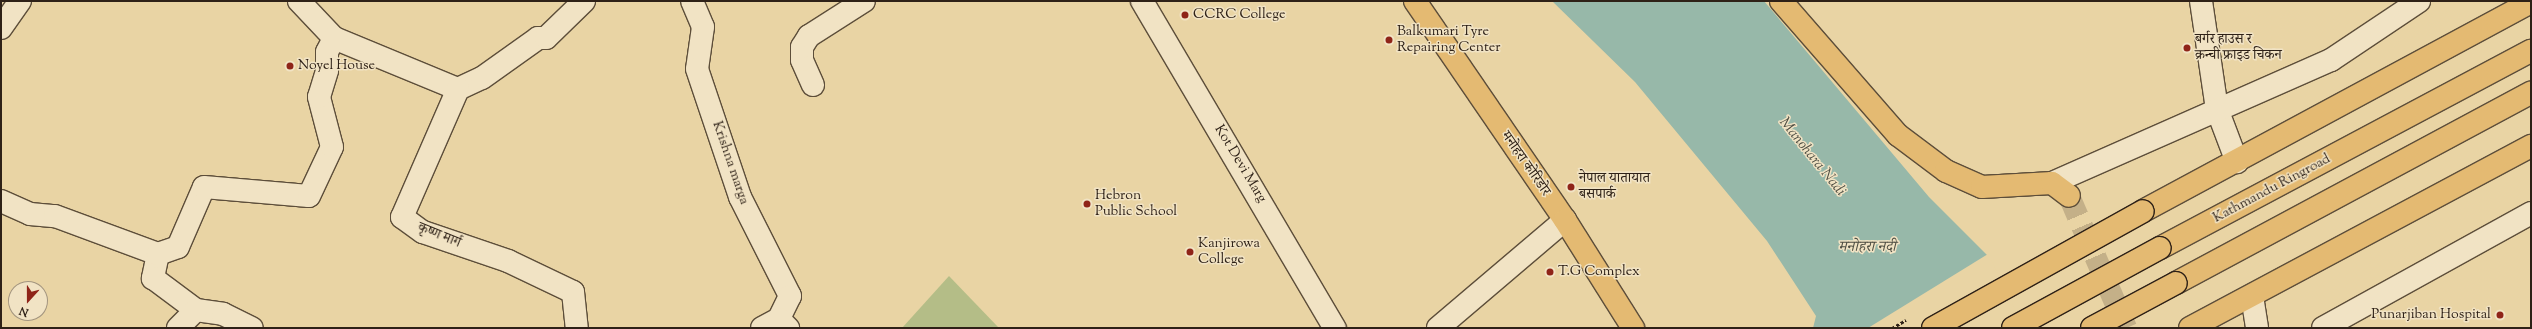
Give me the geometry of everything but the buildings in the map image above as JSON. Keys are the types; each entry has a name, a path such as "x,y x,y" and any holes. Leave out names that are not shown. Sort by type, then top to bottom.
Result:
{"main road":[{"name":"मनोहरा कोरिडोर","path":"1415,1 1565,220 1633,328"},
{"path":"1784,2 1898,135 1946,171 1982,187 2061,190"},
{"path":"1933,328 2143,211 2237,162 2531,2"},
{"name":"Kathmandu Ringroad","path":"2013,328 2160,248 2531,51"},
{"path":"2092,328 2531,93"},
{"path":"2192,327 2531,146"}],"street":[{"path":"1,28 20,1"},
{"path":"299,1 334,38 458,89 482,78 538,38 546,38 584,1"},
{"name":"Krishna marga","path":"692,1 703,27 697,69 740,197 790,296 776,325"},
{"path":"813,85 802,60 802,47 809,36 864,1"},
{"name":"Kot Devi Marg","path":"1142,1 1335,328"},
{"path":"2201,1 2217,109 2237,162"},
{"path":"2061,190 2217,109 2331,60 2419,1"},
{"path":"1,201 30,214 55,216 158,254 178,247 204,187 309,196 332,147 319,97 327,70 327,52 334,38"},
{"name":"कृष्ण मार्ग","path":"458,89 402,218 423,232 508,261 573,292 577,328"},
{"path":"2323,328 2531,213"},
{"path":"1438,328 1565,220"},
{"path":"158,254 153,278 196,310 223,314 252,328"},
{"path":"2252,296 2257,328"},
{"path":"178,328 196,310"}],"green space":[{"path":"949,276 999,328 902,328"}],"water":[{"name":"मनोहरा नदी","path":"1552,1 1764,1 1929,197 1987,255 2022,328 1813,328 1816,316 1767,241 1635,82"}],"pier":[{"path":"1988,254 2024,328 1868,328"}],"tunnel":[{"path":"2069,196 2126,328"}],"place":[{"name":"CCRC College","path":"1185,15"},
{"name":"Balkumari Tyre Repairing Center","path":"1389,40"},
{"name":"बर्गर हाउस र क्रन्ची फ्राइड चिकन","path":"2187,48"},
{"name":"Noyel House","path":"290,66"},
{"name":"नेपाल यातायात बसपार्क","path":"1571,187"},
{"name":"Hebron Public School","path":"1087,204"},
{"name":"Kanjirowa College","path":"1190,252"},
{"name":"T.G Complex","path":"1550,272"},
{"name":"Punarjiban Hospital","path":"2500,315"}],"water label":[{"name":"Manohara Nadi","path":"1812,157"}]}
